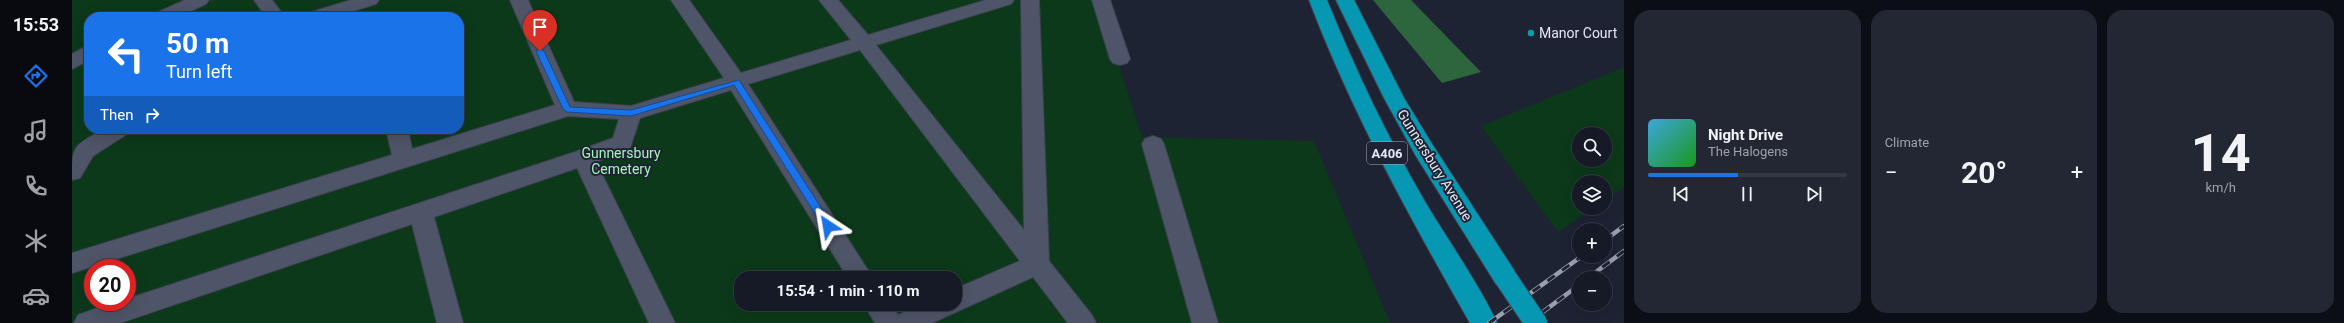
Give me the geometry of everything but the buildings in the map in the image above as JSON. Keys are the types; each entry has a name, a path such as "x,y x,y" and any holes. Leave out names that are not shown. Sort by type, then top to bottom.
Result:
{"highway":[{"name":"A406","path":"1318,0 1337,50 1385,150 1484,323"},
{"name":"Gunnersbury Avenue","path":"1345,0 1398,104 1505,277 1536,323"}],"lane":[{"path":"174,12 200,0"},
{"path":"263,0 272,12"},
{"path":"519,0 567,109"},
{"path":"680,0 736,82 857,271"},
{"path":"828,0 864,43 1083,323"},
{"path":"72,263 567,109 631,113 864,43 980,3 1005,0"},
{"path":"1030,0 1037,264"},
{"path":"1101,0 1120,59"},
{"path":"336,12 369,4"},
{"path":"72,63 84,55"},
{"path":"87,323 583,158 622,143 631,113"},
{"path":"72,172 86,150 112,134"},
{"path":"398,134 404,160"},
{"path":"1153,144 1205,323"},
{"path":"583,158 662,323"},
{"path":"421,212 450,323"},
{"path":"962,298 1037,264"},
{"path":"881,311 889,323"},
{"path":"906,323 933,311"}],"green space":[{"name":"Gunnersbury Cemetery","path":"72,0 1098,0 1142,137 1314,141 1390,323 72,323"},
{"path":"1373,0 1411,0 1481,72 1442,83"},
{"path":"1624,67 1624,187 1612,195 1612,175 1572,175 1572,215 1584,215 1558,232 1481,126"}],"railway":[{"path":"1612,235 1624,226"},
{"path":"1597,271 1624,251"},
{"path":"1489,323 1572,263"},
{"path":"1528,323 1572,290"}],"place":[{"name":"Manor Court","path":"1531,33"}],"route":[{"path":"540,51 567,109 631,113 736,82 828,226"}]}
